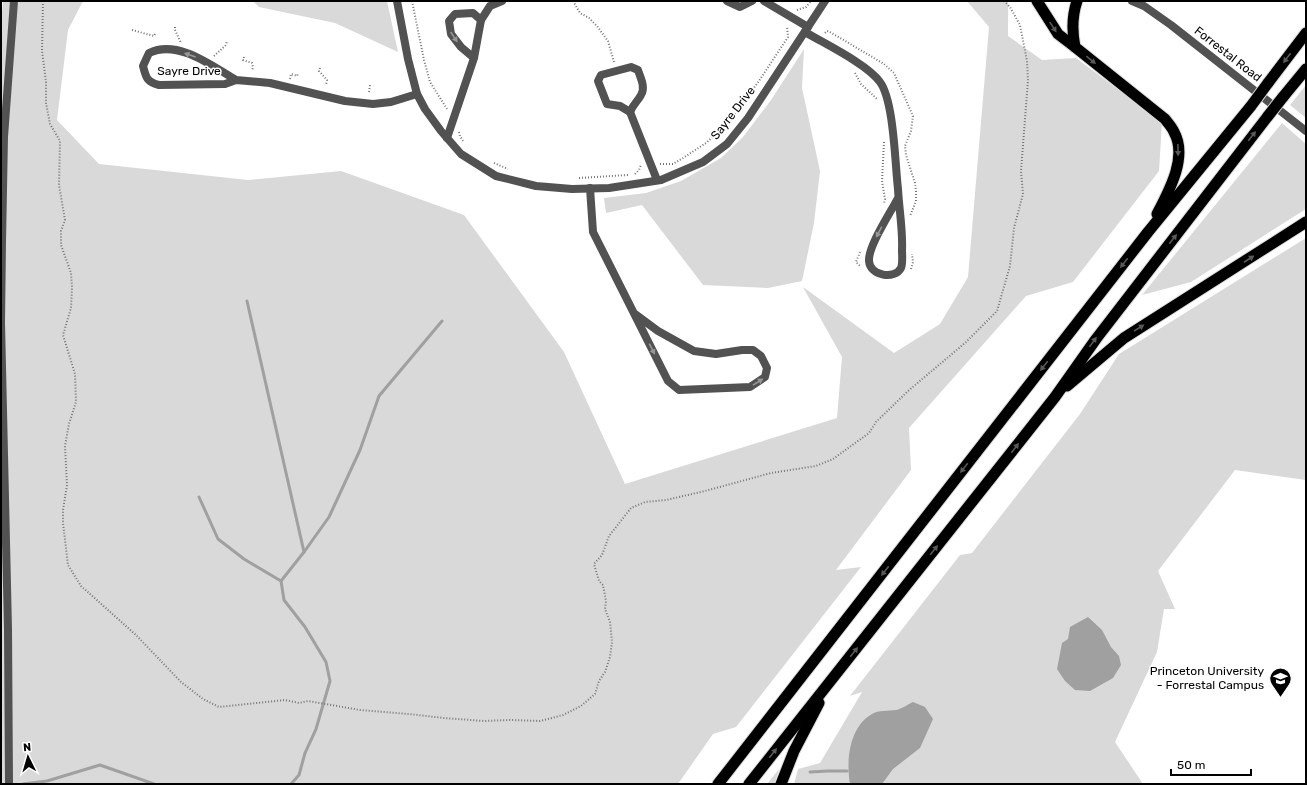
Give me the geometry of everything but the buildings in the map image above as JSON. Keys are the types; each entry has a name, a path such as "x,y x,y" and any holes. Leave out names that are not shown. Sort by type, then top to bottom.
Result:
{"highway":[{"path":"1037,1 1058,34 1165,119 1174,132 1179,147 1178,162 1170,188 1148,232"},
{"path":"1075,47 1073,13 1077,1"},
{"path":"718,784 1148,232 1251,106 1306,34"},
{"path":"748,784 1055,397 1101,332 1306,69"},
{"path":"1055,397 1124,338 1306,222"},
{"path":"781,784 794,751 829,682"}],"street":[{"path":"9,782 8,629 1,331 4,137 14,1"},
{"name":"Sayre Drive","path":"397,1 408,59 417,94 425,109 461,154 496,176 536,186 572,189 609,188 661,180 704,162 727,144 748,118 825,1"},
{"path":"447,138 474,58 481,20 490,6 502,1"},
{"path":"727,1 740,8 752,1"},
{"path":"764,1 787,14 806,30 866,69 880,82 885,91 892,129 902,242 901,267 894,274 882,275 870,267 869,256 877,236 898,198"},
{"name":"Forrestal Road","path":"1132,1 1144,6 1171,25 1306,131"},
{"path":"474,58 451,34 448,21 455,14 473,13 481,20"},
{"name":"Sayre Drive","path":"236,80 198,58 167,48 149,53 143,66 147,79 152,84 159,86 225,84 236,80 270,83 345,101 373,104 391,102 417,94"},
{"path":"630,112 634,104 642,95 643,87 638,70 631,67 601,74 598,81 607,104 620,106 630,112 657,180"},
{"path":"590,188 593,232 668,381 678,390 750,386 765,377 767,368 761,356 753,350 716,354 694,351 658,331 635,314"}],"path":[{"path":"43,1 42,51 46,82 46,103 50,124 60,142 59,185 65,220 61,231 61,245 71,273 71,308 63,335 75,374 76,402 69,424 65,446 67,485 63,510 63,523 68,565 81,586 136,635 181,682 203,699 220,707 285,700 299,704 308,702 360,710 444,718 540,721 563,715 582,706 596,694 599,681 605,672 610,657 612,642 610,622 605,609 606,601 603,585 599,581 594,564 602,555 609,536 631,508 645,502 666,500 689,495 771,473 816,466 833,459 869,434 876,422 908,391 965,343 997,311 1010,266 1014,228 1023,194 1021,171 1028,80 1027,61 1020,25 1016,16 1004,1"},
{"path":"412,1 430,82 459,126 460,136 464,142"},
{"path":"573,1 580,13 589,18 597,26 608,41 615,65"},
{"path":"575,179 634,174 639,170 641,165 656,159 660,164 673,164 706,143 729,122 759,81 788,37 787,14 806,7 811,1"},
{"path":"175,27 181,44"},
{"path":"132,30 154,36 155,34"},
{"path":"213,57 226,45 227,41"},
{"path":"244,57 243,60 252,63 252,71"},
{"path":"320,68 319,72 327,80 326,85"},
{"path":"852,70 856,74 860,84 877,98 878,104"},
{"path":"290,79 291,74 297,76 298,73"},
{"path":"369,92 370,84"},
{"path":"883,136 884,155 882,181 885,198 883,210"},
{"path":"491,161 513,170"},
{"path":"856,262 862,247"}],"shaded area":[{"path":"3,1 83,1 68,30 57,120 99,164 248,180 341,171 464,215 564,352 625,484 837,418 842,357 803,287 894,353 940,324 968,277 989,27 967,1 1008,1 1008,36 1042,60 1076,58 1162,122 1159,171 1073,282 1026,296 909,428 911,470 836,570 861,567 736,727 713,734 678,784 1,784 1,24"},
{"path":"253,1 387,1 398,52 335,23 259,7"},
{"path":"804,49 802,88 820,171 814,223 802,281 768,288 703,285 642,205 606,213 604,198 646,193 681,181 721,158 743,137 771,100"},
{"path":"1306,85 1306,118 1290,105"},
{"path":"1282,123 1306,144 1306,209 1191,282 1142,295"},
{"path":"1306,238 1306,480 1235,470 1158,571 1175,609 1164,609 1157,652 1115,742 1143,784 794,784 798,769 820,763 862,692 850,696 960,555 972,553 1080,414 1119,354"},
{"path":"1088,617 1102,630 1111,647 1119,656 1121,665 1113,678 1090,691 1075,690 1065,681 1057,669 1062,643 1068,639 1070,627"},
{"path":"913,702 925,707 933,719 920,748 893,769 882,784 850,784 849,755 858,727 864,720 874,713 903,708"},
{"path":"779,769 775,784 767,784"}],"waterway":[{"path":"247,301 304,552 281,581 284,600 305,627 326,662 330,681 316,729 305,753 299,775 291,784"},
{"path":"304,552 329,517 360,450 379,396 442,321"},
{"path":"199,497 218,539 244,559 281,581"},
{"path":"23,784 47,781 100,765 154,784"},
{"path":"810,772 847,771"}],"place":[{"name":"Princeton University - Forrestal Campus","path":"1280,698"}]}
